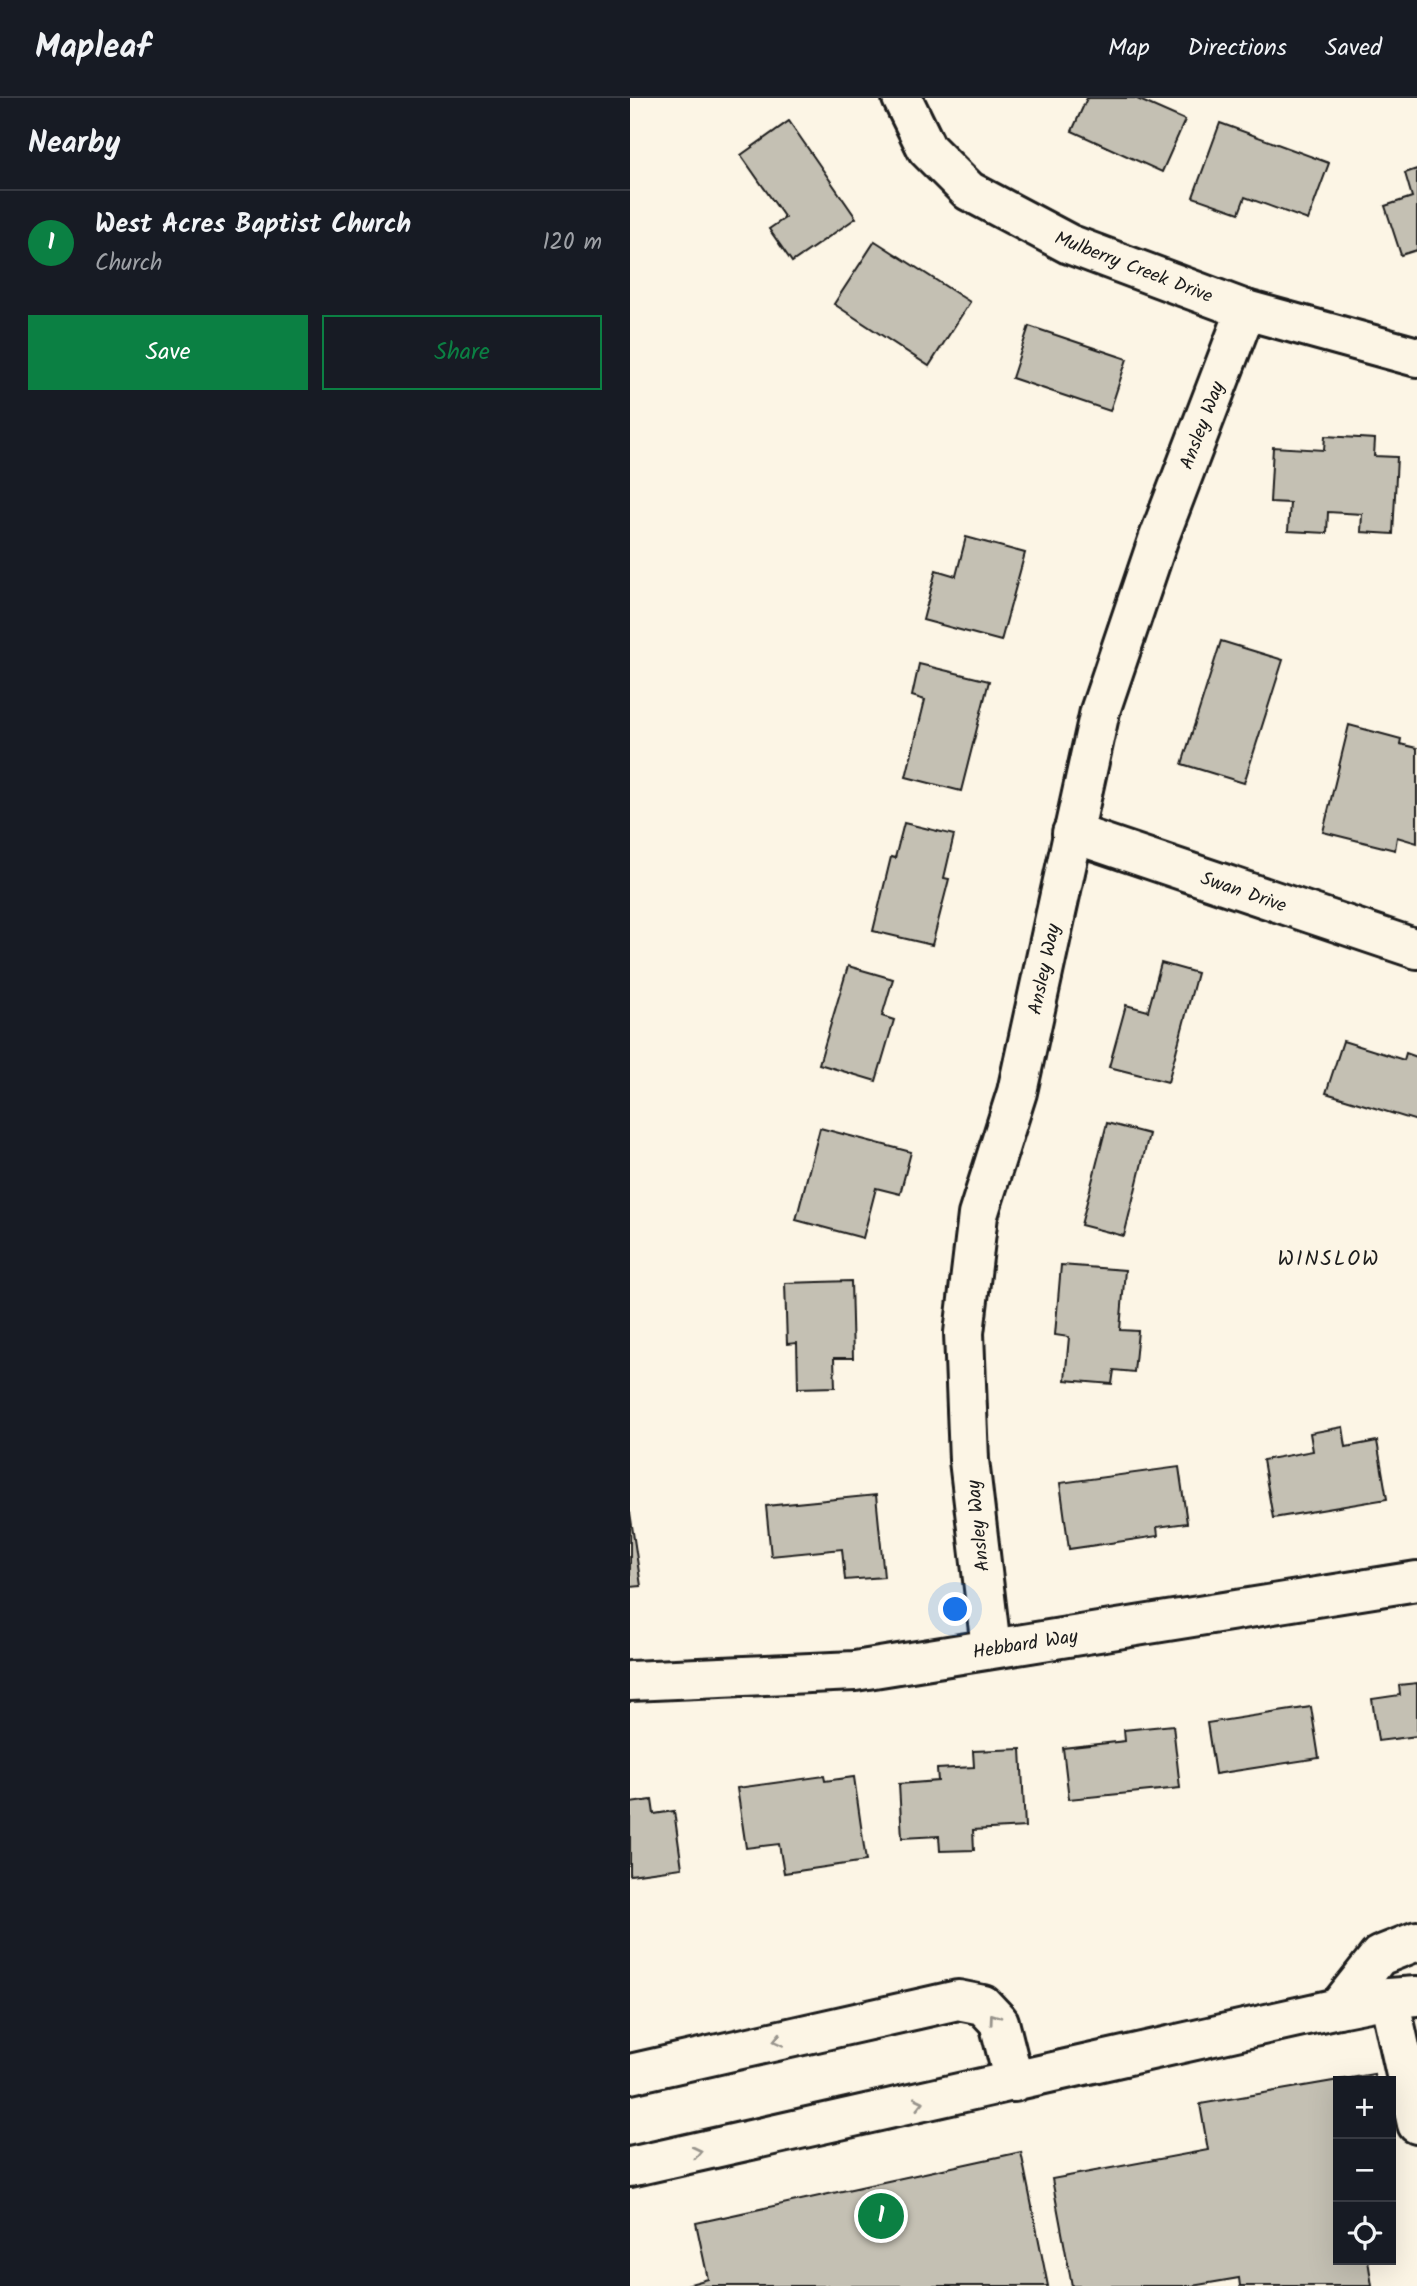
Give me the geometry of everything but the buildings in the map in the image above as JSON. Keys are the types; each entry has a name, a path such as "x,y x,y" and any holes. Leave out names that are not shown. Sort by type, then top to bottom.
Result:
{"street":[{"name":"Mulberry Creek Drive","path":"902,98 927,149 969,191 1069,244 1246,310 1417,357"},
{"name":"Ansley Way","path":"991,1648 969,1460 964,1333 978,1215 1017,1092 1100,711 1158,540 1246,310"},
{"name":"Swan Drive","path":"1072,833 1417,949"},
{"name":"Hebbard Way","path":"630,1681 855,1671 1417,1581"},
{"path":"1338,2008 1379,1956 1417,1941"},
{"path":"630,2167 1338,2008 1403,1997 1417,2124"},
{"path":"630,2074 958,2000 983,2005 999,2022 1014,2082"}],"place":[{"name":"West Acres Baptist Church","path":"881,2216"}],"district":[{"name":"WINSLOW","path":"1329,1258"}]}
